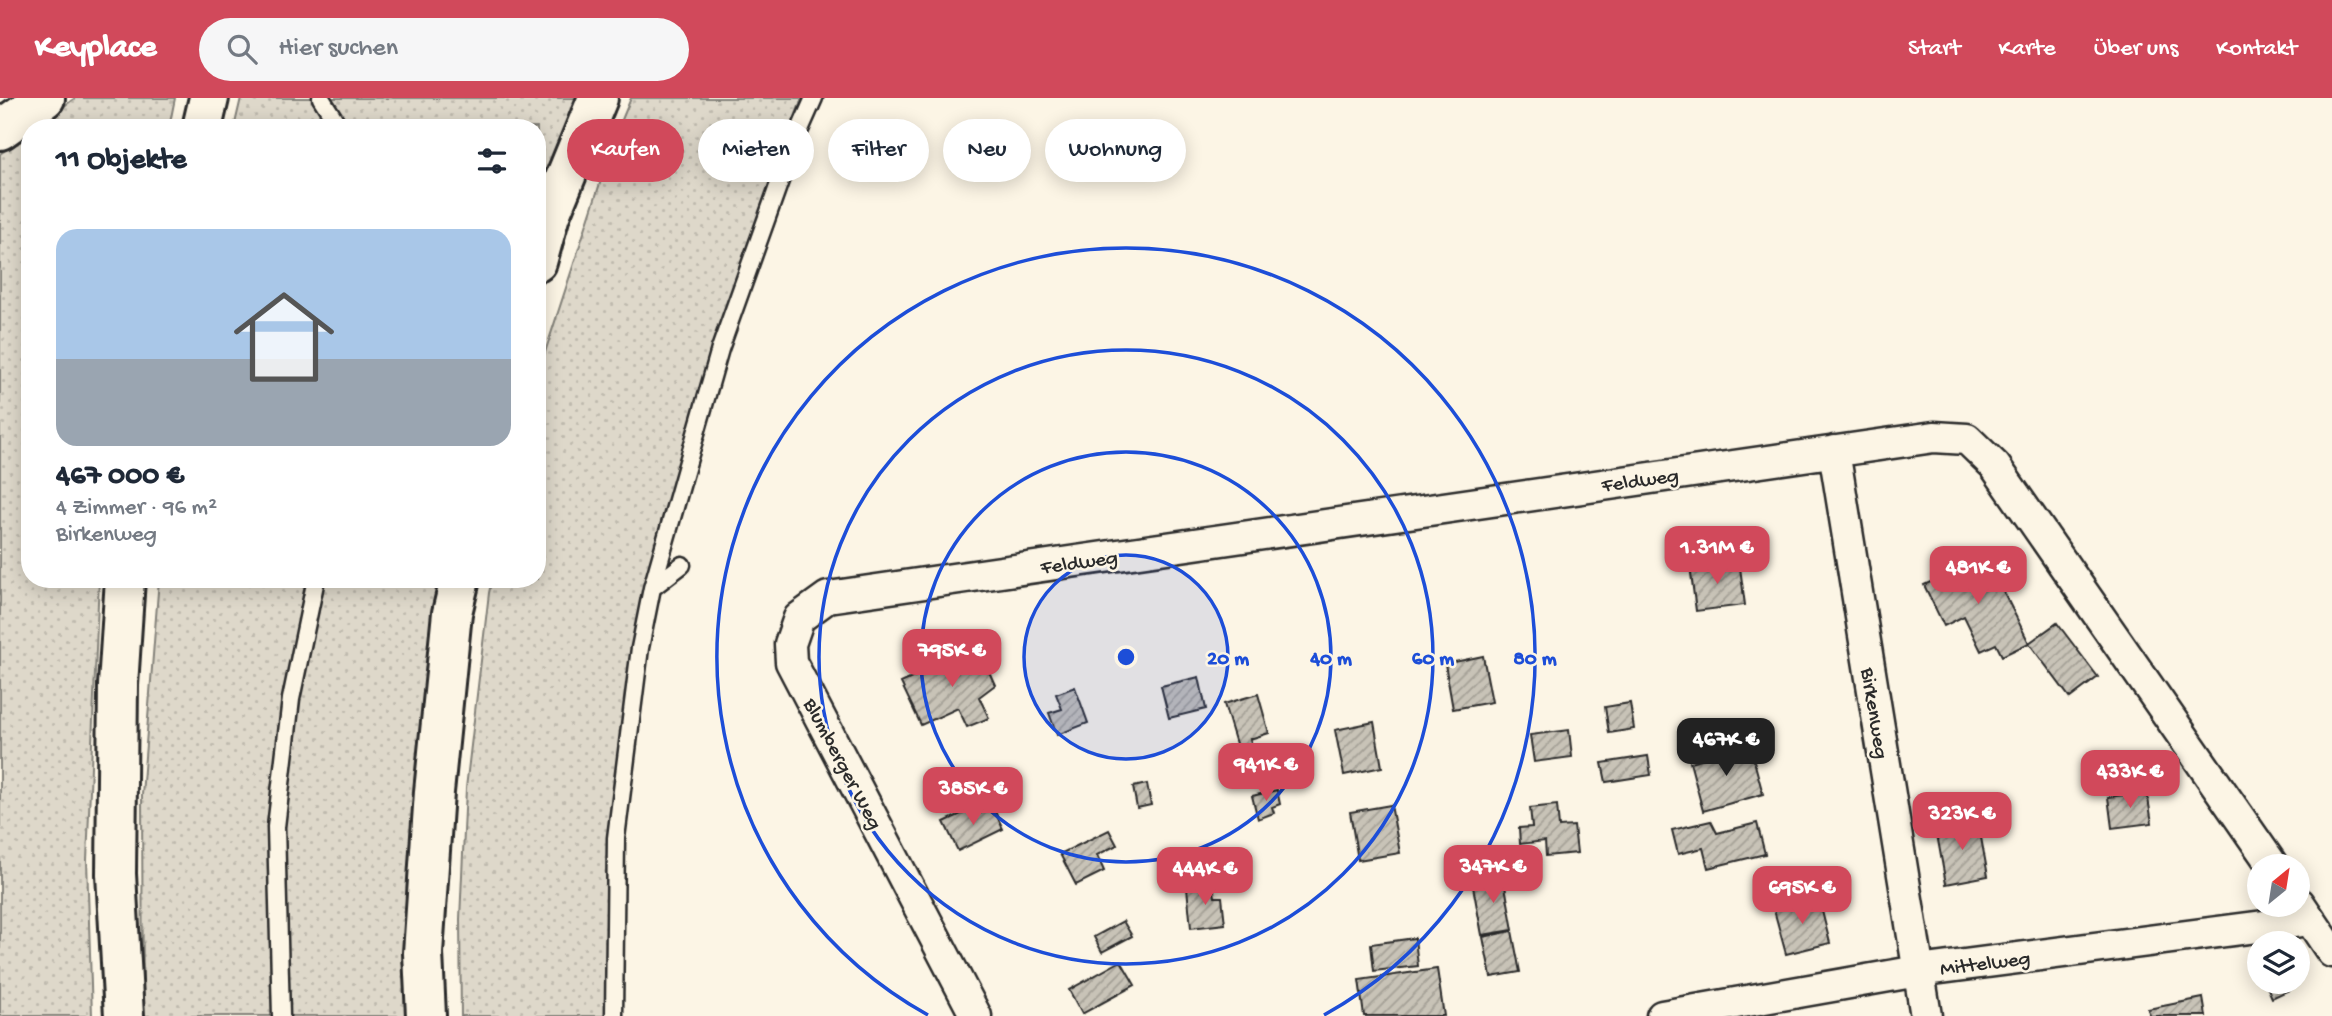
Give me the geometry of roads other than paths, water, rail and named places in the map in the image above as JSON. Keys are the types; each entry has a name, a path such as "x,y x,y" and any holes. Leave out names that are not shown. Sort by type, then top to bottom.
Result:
{"highway":[{"path":"0,130 45,98"},
{"path":"546,229 598,98"},
{"path":"124,588 118,685 116,860 124,1016"},
{"path":"426,1016 423,953 434,792 452,613 458,588"}],"street":[{"name":"Feldweg","path":"799,618 828,597 1934,437 1967,439 1995,466 2265,854"},
{"name":"Birkenweg","path":"1834,451 1926,1016"},
{"name":"Blumberger Weg","path":"799,618 790,644 791,662 976,1016"},
{"name":"Mittelweg","path":"1662,1016 1918,971 2265,917"},
{"path":"2308,917 2332,952"}],"lane":[{"path":"321,98 334,119"},
{"path":"614,1016 616,838 640,648 652,588 720,349 791,150 814,98"},
{"path":"652,588 682,565"},
{"path":"281,1016 276,827 291,699 314,588"}]}
